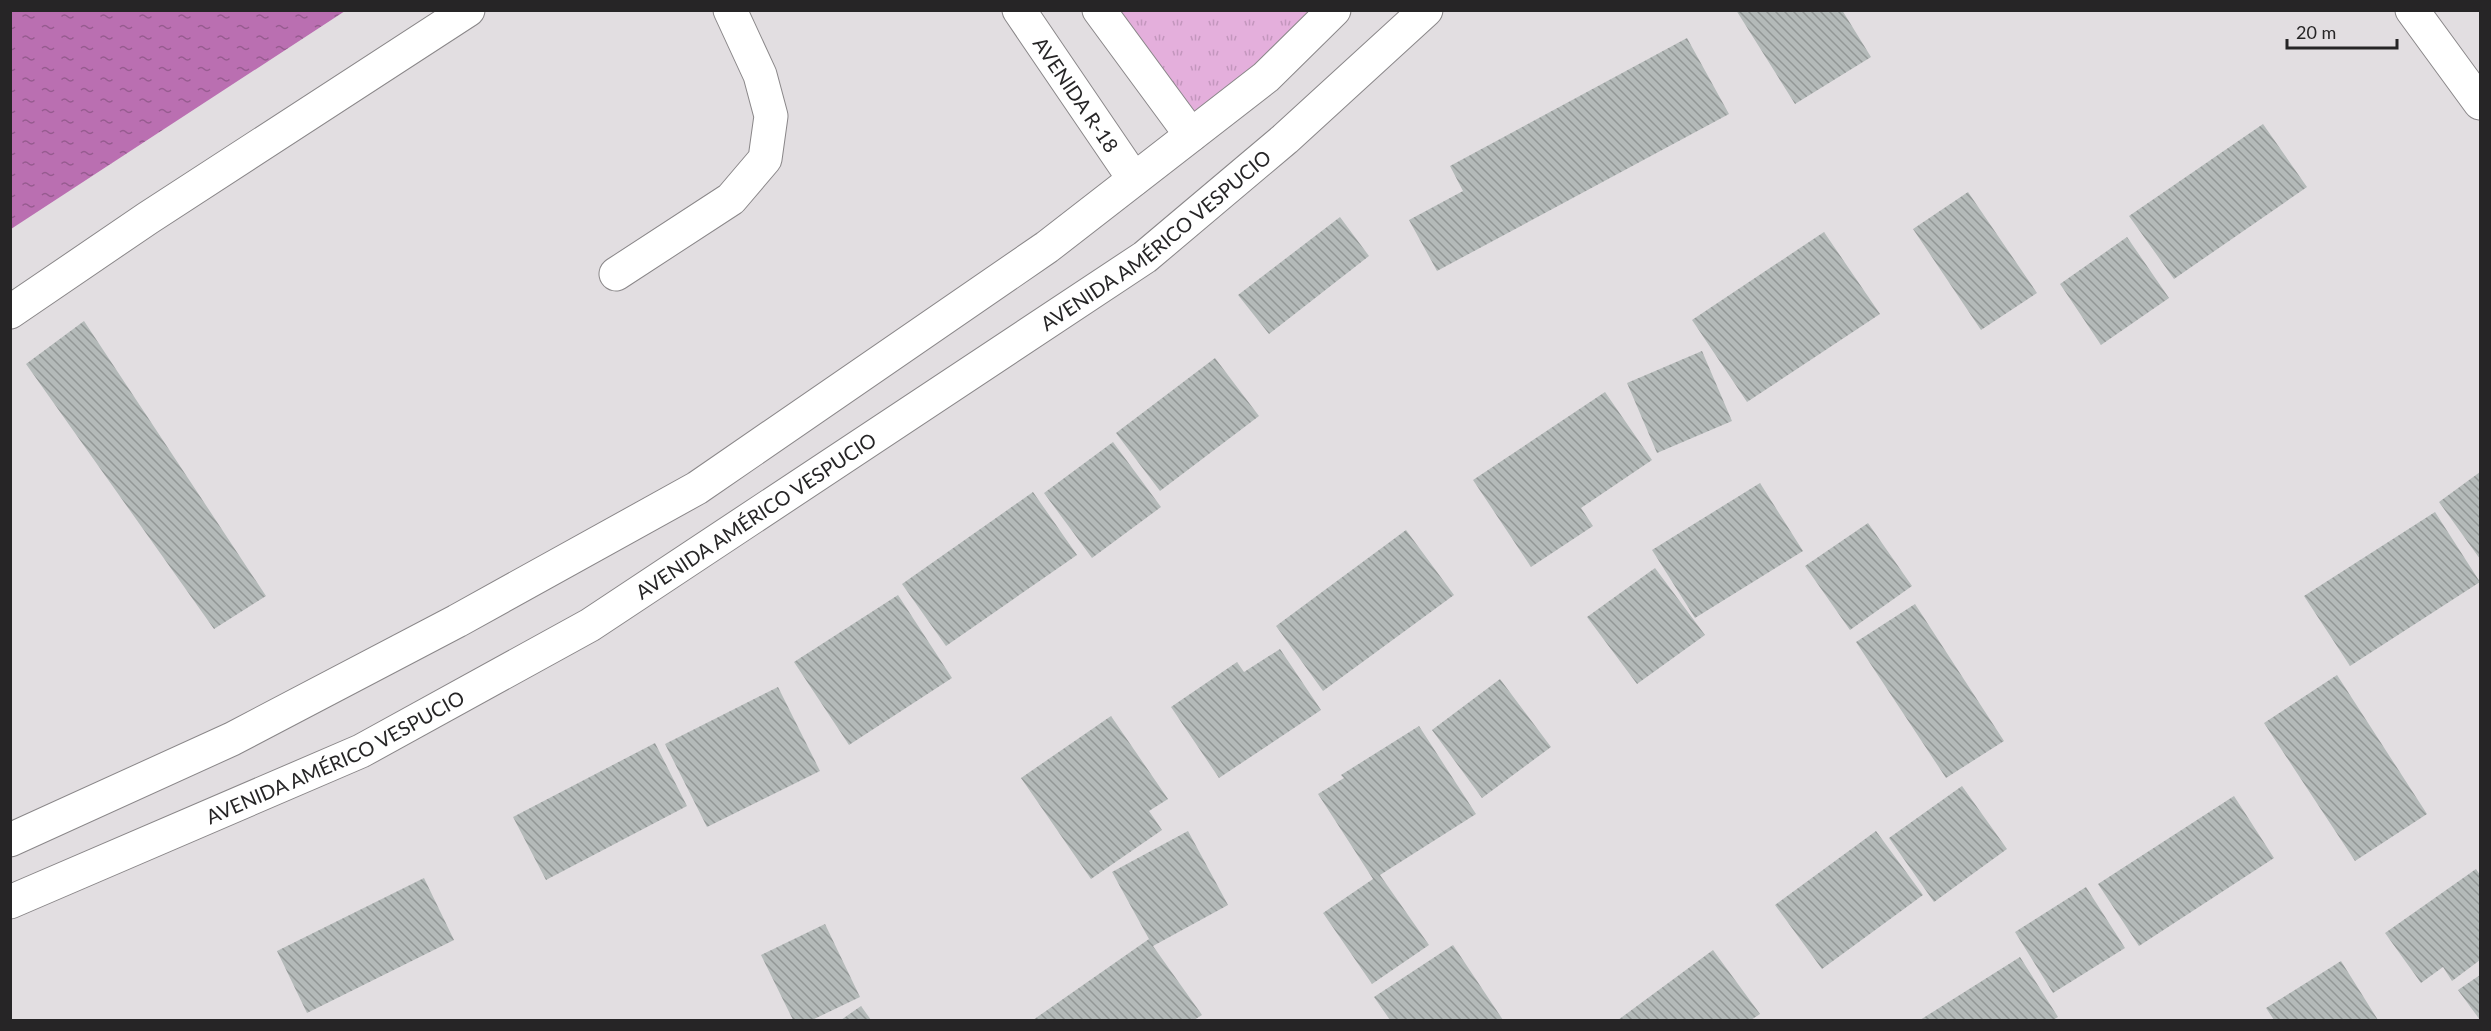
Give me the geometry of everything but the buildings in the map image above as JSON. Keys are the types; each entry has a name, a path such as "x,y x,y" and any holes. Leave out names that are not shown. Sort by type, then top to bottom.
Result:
{"street":[{"path":"10,312 148,218 468,10"},
{"path":"616,274 731,198 765,159 771,116 760,75 730,10"},
{"name":"AVENIDA R-18","path":"1019,10 1134,179"},
{"path":"1099,10 1191,135"},
{"path":"10,840 232,739 457,621 697,488 1047,247 1266,76 1334,10"},
{"name":"AVENIDA AMÉRICO VESPUCIO","path":"10,902 362,751 590,626 1145,257 1285,139 1426,10"},
{"path":"2412,10 2481,103"}],"green space":[{"path":"1104,11 1328,11 1191,135"}],"water":[{"path":"11,10 345,10 345,11 11,229"}]}
